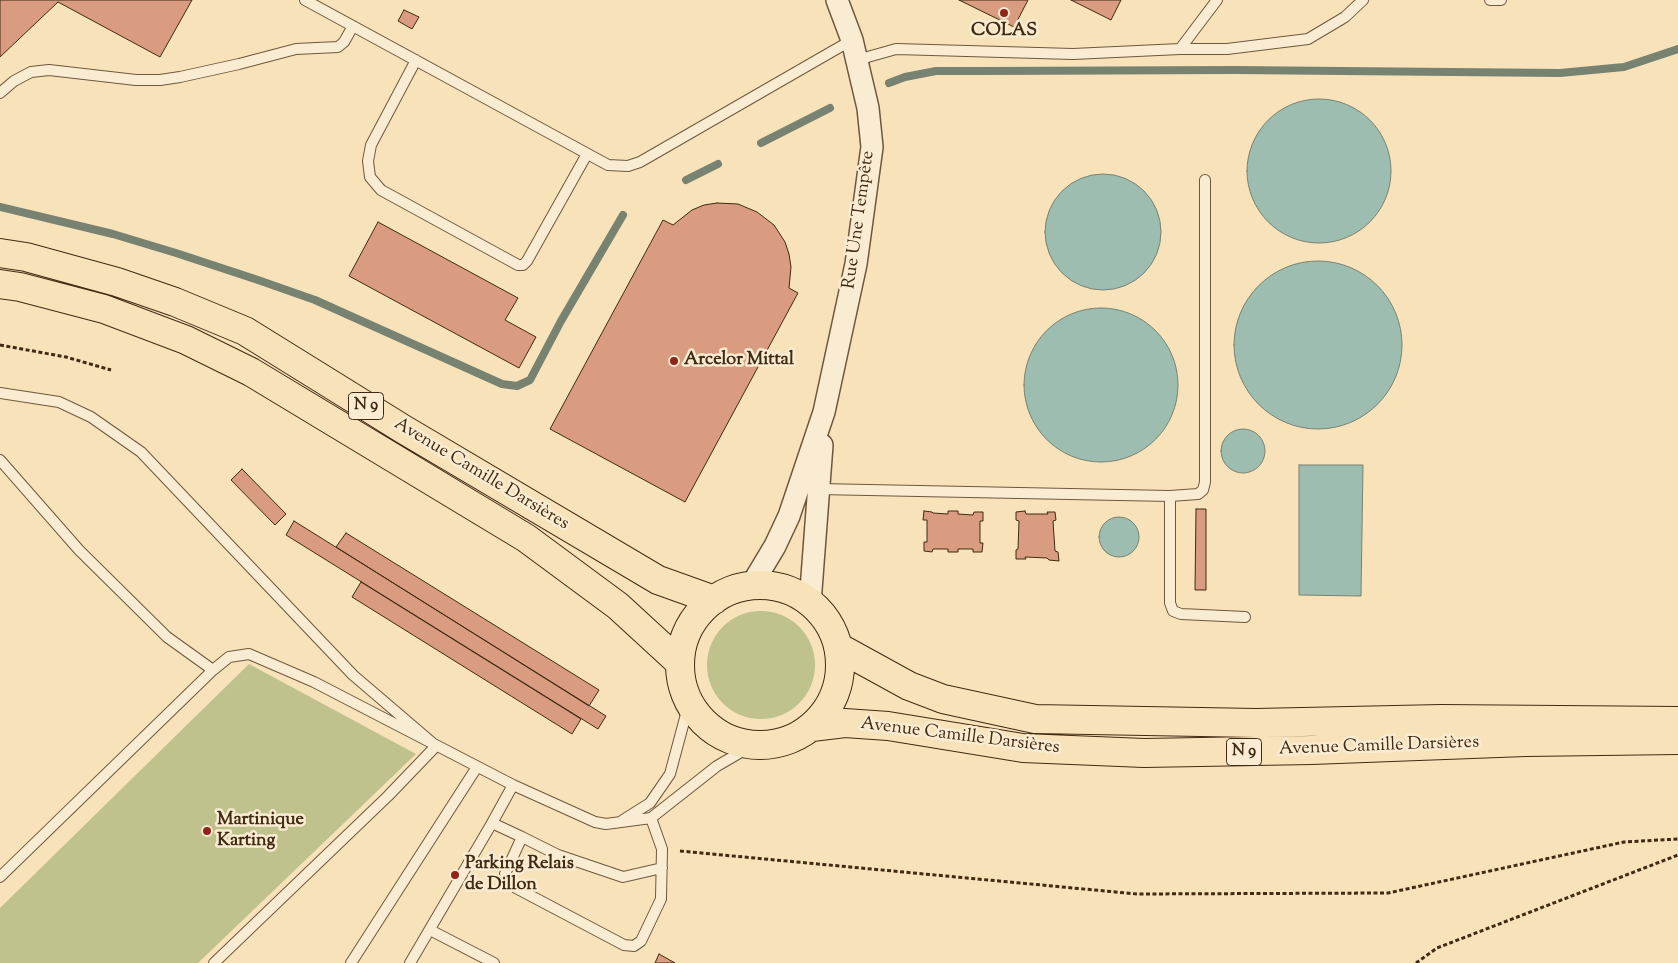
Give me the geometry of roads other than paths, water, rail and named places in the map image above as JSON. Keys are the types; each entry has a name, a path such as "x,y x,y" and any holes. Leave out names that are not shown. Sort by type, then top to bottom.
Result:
{"main road":[{"name":"Avenue Camille Darsières","path":"0,253 26,257 117,282 175,302 245,331 403,429 658,580 714,600"},
{"name":"Avenue Camille Darsières","path":"0,284 20,287 104,309 186,340 251,372 526,538 618,606 680,663"},
{"path":"751,586 772,586 792,592 810,603 823,616 832,631 838,647 840,669 837,691 827,710 812,727 794,738 774,744 753,745 727,738 720,734 706,724 689,703 682,684 680,663 684,639 696,617 714,600 732,590 751,586"},
{"name":"Avenue Camille Darsières","path":"838,647 909,686 943,699 1035,719 1256,723 1441,720 1678,721"},
{"name":"Avenue Camille Darsières","path":"812,727 846,723 888,726 1023,748 1144,753 1312,750 1525,742 1678,740"}],"street":[{"name":"Rue Une Tempête","path":"751,586 775,546 789,516 824,412 856,264 872,147 868,108 854,50 837,0"},
{"name":"Rue Une Tempête","path":"810,603 824,412"}],"lane":[{"path":"305,0 608,165 628,166 640,162 854,50 896,49 1073,54 1180,49 1227,50 1308,39 1345,17 1363,0"},
{"path":"1180,49 1217,0"},
{"path":"1490,0 1501,0"},
{"path":"0,93 14,81 31,72 49,70 136,80 160,80 180,77 296,49 338,47 344,42 353,26"},
{"path":"416,60 371,145 368,161 370,177 381,190 518,265 523,265 587,154"},
{"path":"818,489 1170,496 1198,494 1203,490 1206,482 1205,180"},
{"path":"0,394 59,402 91,417 141,452 353,675 436,746"},
{"path":"0,460 79,550 166,637 213,670"},
{"path":"1170,496 1170,603 1173,611 1181,614 1245,617"},
{"path":"0,877 213,670 229,657 249,654 314,682 513,785 595,822 606,824 651,818 717,766 753,745"},
{"path":"620,822 650,804 670,774 689,703"},
{"path":"214,963 388,796 436,746"},
{"path":"351,963 477,767"},
{"path":"410,963 513,785"},
{"path":"522,837 506,874 509,882 516,888 624,945 634,946 641,941 661,899 662,849 651,818"},
{"path":"492,823 558,855 623,877 662,868"},
{"path":"430,930 494,963"}],"waterway":[{"path":"889,83 905,77 936,71 1234,70 1560,73 1624,67 1678,49"},
{"path":"761,143 830,108"},
{"path":"686,180 718,164"},
{"path":"0,207 113,234 258,280 315,300 502,384 517,386 530,380 561,321 623,215"}],"place":[{"name":"COLAS","path":"1004,13"},
{"name":"Arcelor Mittal","path":"674,361"},
{"name":"Martinique Karting","path":"207,831"},
{"name":"Parking Relais de Dillon","path":"455,875"}]}
